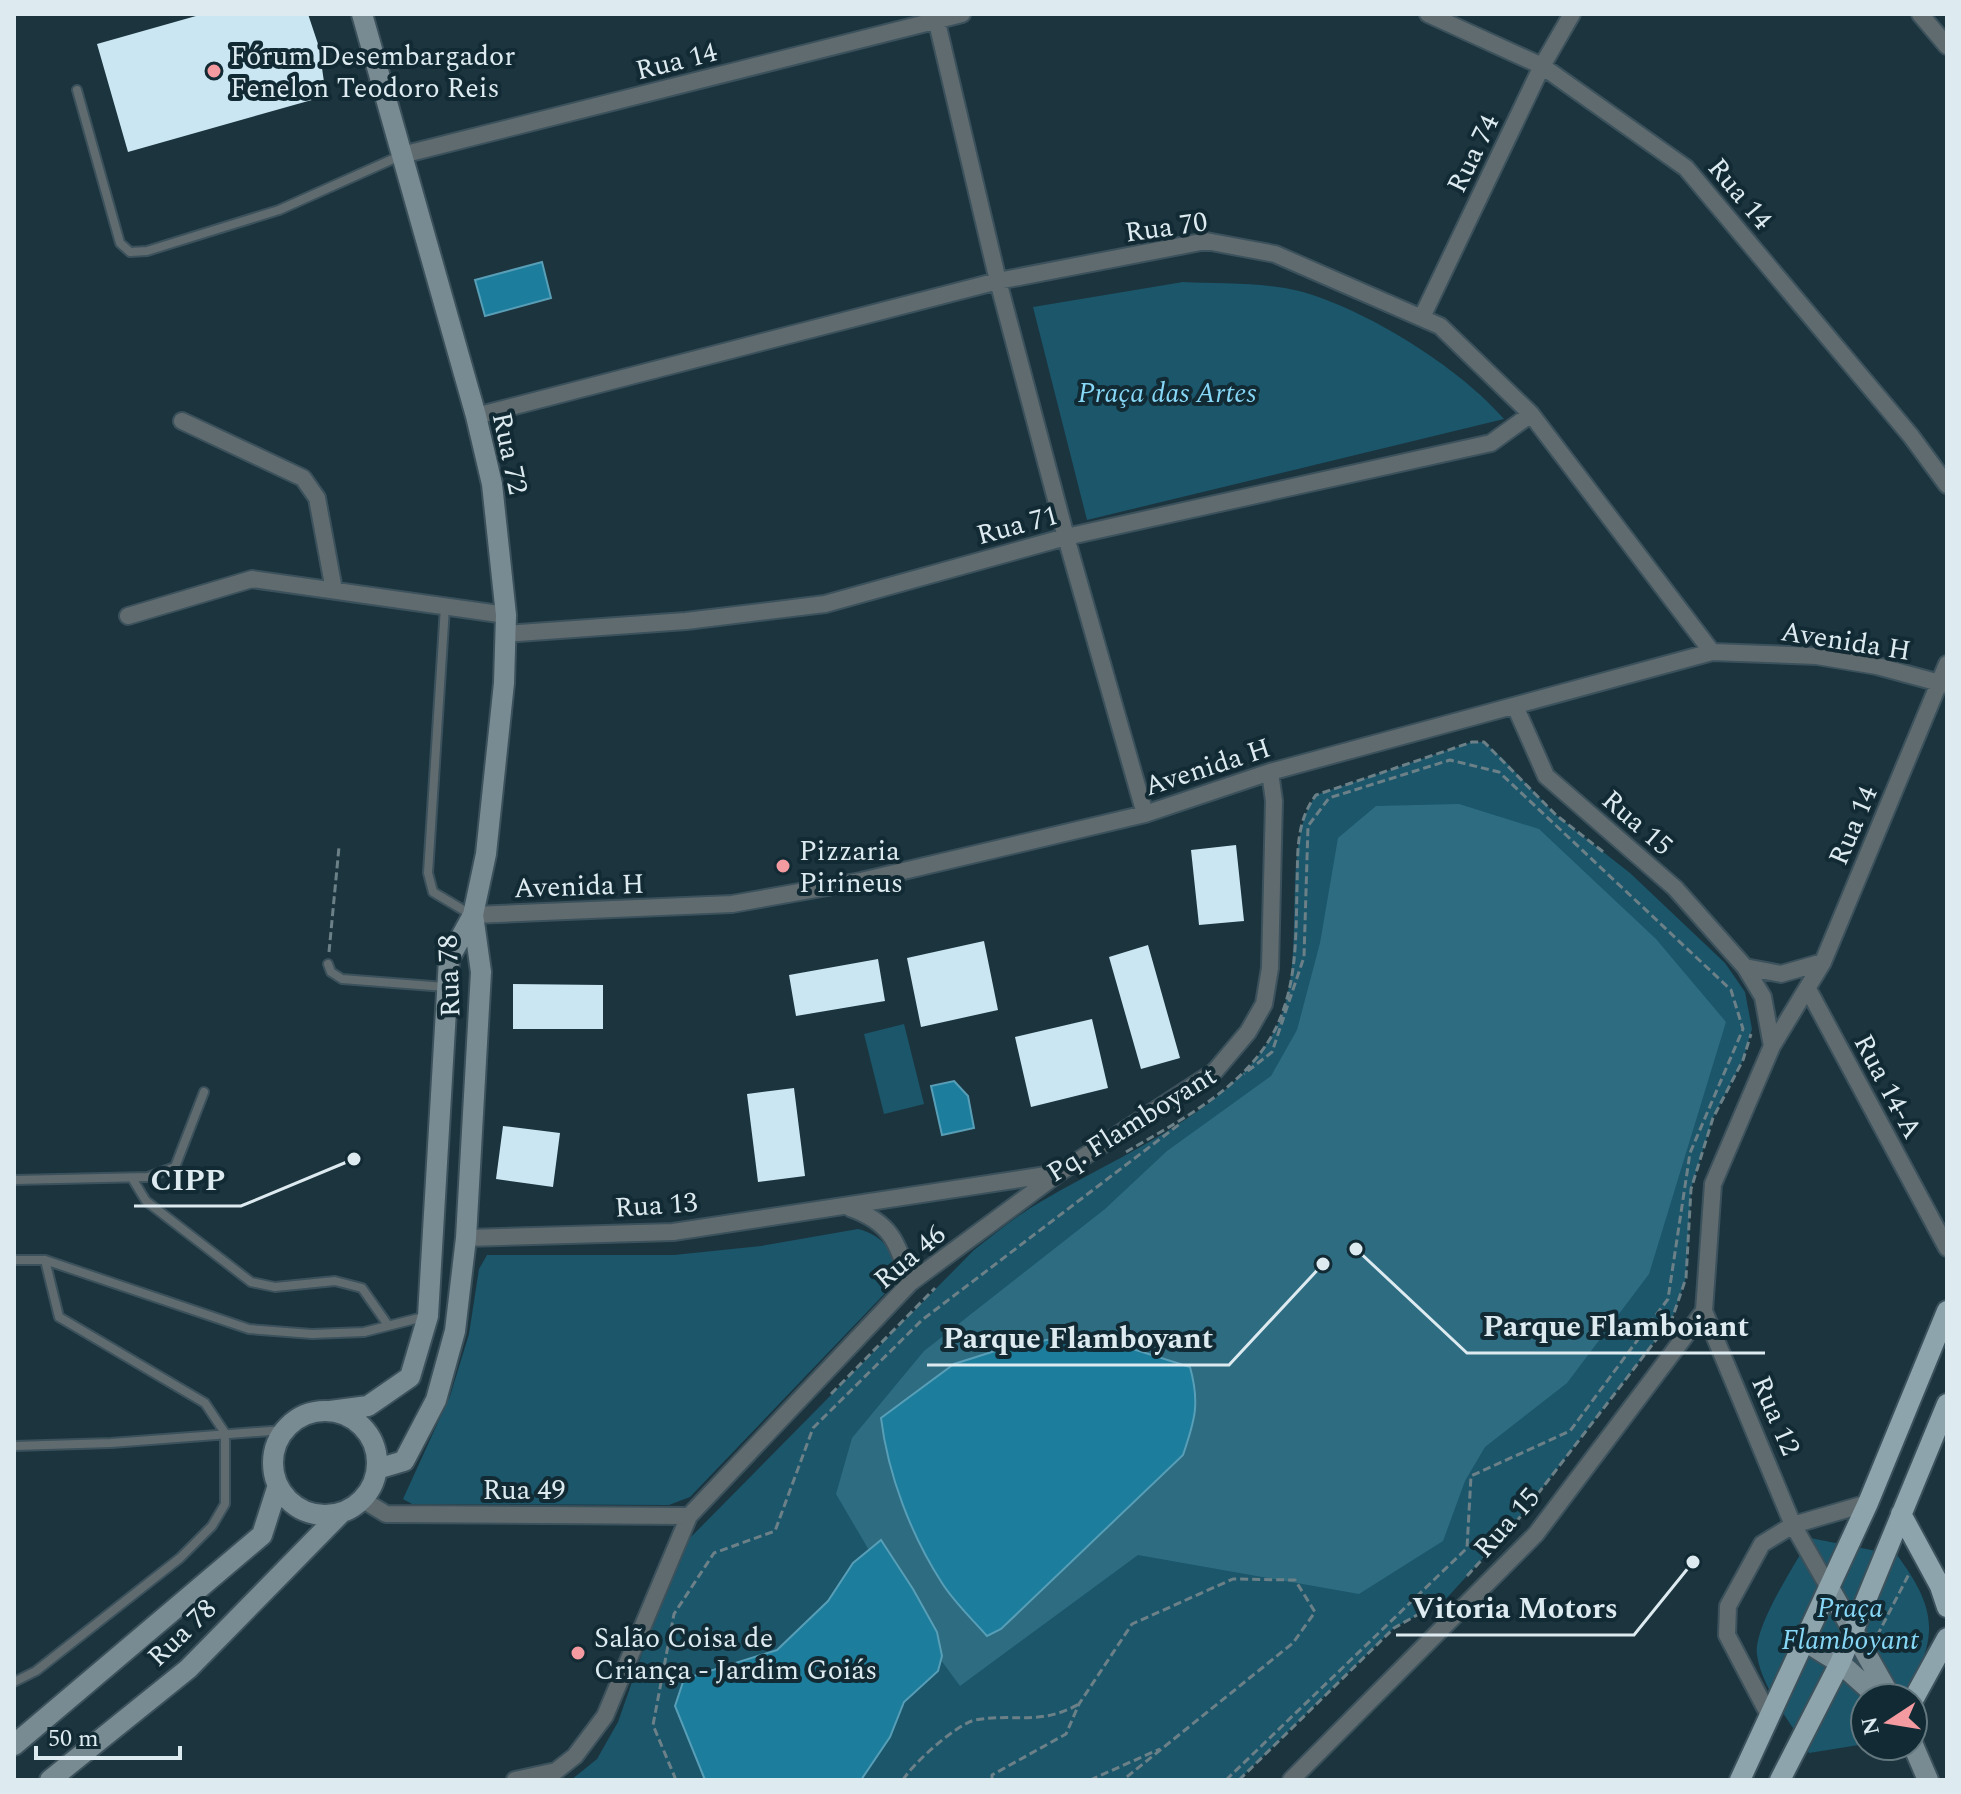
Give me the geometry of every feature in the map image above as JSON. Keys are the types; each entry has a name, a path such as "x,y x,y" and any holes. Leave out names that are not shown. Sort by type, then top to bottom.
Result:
{"main road":[{"name":"Rua 72","path":"362,14 476,416 492,484 505,624 504,683 487,839 473,915"},
{"name":"Rua 78","path":"330,1411 368,1406 410,1377 428,1316 449,959 473,915"},
{"name":"Rua 78","path":"377,1469 404,1461 436,1400 455,1331 466,1238 481,972 473,915"},
{"path":"1740,1780 1868,1503 1947,1311"},
{"path":"1780,1780 1840,1663 1852,1627 1947,1404"},
{"path":"330,1411 360,1424 376,1453 377,1469 363,1500 341,1513 311,1513 286,1497 278,1485 273,1457 284,1430 313,1412 330,1411"},
{"name":"Rua 78","path":"14,1745 262,1535 278,1485"},
{"name":"Rua 78","path":"50,1780 188,1669 341,1513"},
{"path":"1901,1514 1947,1607"},
{"name":"Rua 12","path":"1829,1588 1882,1682"},
{"path":"1923,1682 1947,1638"},
{"path":"1803,1640 1840,1663 1861,1682"}],"street":[{"name":"Rua 14","path":"402,155 936,18 962,14"},
{"name":"Rua 14","path":"1428,14 1542,66 1686,168 1911,436 1947,485"},
{"name":"Rua 74","path":"1422,317 1542,66 1572,14"},
{"path":"1920,14 1947,46"},
{"path":"936,18 998,281 1066,537 1145,814"},
{"name":"Rua 70","path":"476,416 998,281 1206,241 1275,254 1440,326 1531,414 1712,652"},
{"name":"Rua 71","path":"128,616 252,579 445,606 505,624 686,621 825,604 1066,537 1491,443 1531,414"},
{"path":"182,421 303,478 317,498 334,590"},
{"name":"Avenida H","path":"473,915 732,904 861,881 1145,814 1270,772 1712,652 1817,656 1877,666 1943,684"},
{"name":"Rua 14","path":"1809,991 1943,684 1947,664"},
{"name":"Rua 15","path":"1515,706 1546,776 1675,888 1745,967 1763,997 1772,1046"},
{"name":"Rua 46","path":"515,1780 556,1771 575,1756 605,1716 689,1516 910,1283 1059,1173 1215,1071 1248,1032 1264,1004 1270,968 1274,801 1270,772"},
{"path":"1745,967 1781,974 1823,962"},
{"path":"1772,1046 1809,991"},
{"name":"Rua 14-A","path":"1809,991 1947,1248"},
{"name":"Rua 12","path":"1772,1046 1713,1184 1704,1311 1793,1525 1829,1588"},
{"name":"Rua 13","path":"466,1238 673,1232 1059,1173"},
{"path":"848,1207 873,1217 893,1236 910,1283"},
{"name":"Rua 15","path":"1291,1780 1536,1534 1704,1311"},
{"name":"Rua 49","path":"363,1500 386,1514 689,1516"},
{"path":"1769,1715 1727,1635 1728,1606 1762,1544 1793,1525 1868,1503"}],"lane":[{"path":"77,90 120,243 130,252 147,251 279,210 402,155"},
{"path":"445,606 428,873 433,892 473,915"},
{"path":"328,964 331,972 342,979 446,987"},
{"path":"14,1180 148,1177 175,1167 204,1092"},
{"path":"132,1178 146,1201 251,1282 275,1287 335,1281 362,1288 388,1325"},
{"path":"14,1260 45,1260 249,1329 312,1334 364,1332 428,1316"},
{"path":"14,1682 36,1671 140,1590 212,1526 225,1504 225,1433 205,1403 59,1317 45,1260"},
{"path":"14,1446 111,1443 284,1430"}],"path":[{"name":"Pq. Flamboyant","path":"1119,1157 1191,1114 1238,1079 1270,1041 1284,1009 1295,958 1299,828 1316,795 1472,742 1484,742 1556,815 1618,863"},
{"path":"676,1780 653,1725 674,1614 714,1553 775,1531 813,1428 922,1320 1272,1052 1304,957 1308,826 1329,798 1450,760 1499,772 1731,990 1743,1029 1690,1153 1668,1299 1570,1431 1471,1476 1467,1548 1226,1780"},
{"path":"328,964 339,847"},
{"path":"1465,1577 1517,1521 1672,1319 1686,1278 1691,1189 1713,1118 1743,1060 1752,1029"},
{"path":"829,1396 944,1280"},
{"path":"1874,1643 1910,1572"},
{"path":"992,1780 992,1775 1066,1734 1079,1704 1132,1624 1233,1579 1295,1580 1315,1612 1293,1643 1123,1780"},
{"path":"1239,1780 1394,1628 1445,1600"},
{"path":"903,1780 911,1766 971,1720 1057,1716 1079,1704"},
{"path":"1090,1780 1166,1745"}],"green space":[{"name":"Praça das Artes","path":"1183,282 1286,288 1353,311 1437,360 1485,399 1504,419 1087,520 1033,307"},
{"path":"1472,742 1484,742 1556,815 1630,873 1725,963 1745,992 1752,1029 1743,1060 1713,1118 1691,1189 1686,1278 1672,1319 1517,1521 1445,1600 1394,1628 1239,1780 571,1780 597,1759 618,1722 672,1568 686,1542 974,1250 1023,1213 1172,1128 1209,1103 1241,1075 1267,1044 1284,1008 1290,983 1299,840 1305,815 1316,795"},
{"path":"904,1024 924,1104 884,1114 864,1034"},
{"path":"858,1229 877,1237 889,1251 894,1268 889,1289 690,1497 669,1505 412,1504 403,1499 450,1396 469,1334 479,1269 487,1255 674,1255 761,1246"},
{"name":"Praça Flamboyant","path":"1810,1538 1897,1555 1921,1593 1927,1609 1928,1641 1915,1677 1912,1682 1849,1682 1849,1747 1809,1753 1771,1693 1760,1668 1757,1655 1762,1628"}],"shaded area":[{"path":"542,262 551,298 485,316 475,280"},
{"path":"1459,804 1539,829 1656,939 1726,1022 1649,1274 1567,1383 1485,1447 1465,1481 1443,1541 1359,1594 1138,1555 960,1686 904,1610 836,1494 852,1438 924,1351 1105,1209 1167,1151 1271,1076 1297,1030 1320,943 1338,838 1376,806"},
{"path":"954,1081 968,1096 974,1128 942,1135 931,1086"},
{"path":"1085,1334 1190,1367 1195,1401 1187,1443 1183,1455 1001,1629 987,1636 947,1590 920,1545 895,1483 881,1418 954,1364 1014,1345"},
{"path":"881,1540 937,1632 942,1656 938,1671 904,1702 890,1737 861,1780 705,1780 675,1706 684,1679 777,1650 828,1601 853,1563"}],"building":[{"name":"Fórum Desembargador Fenelon Teodoro Reis","path":"203,14 308,14 319,47 326,96 128,152 97,44"},
{"path":"1236,845 1244,921 1199,925 1191,850"},
{"path":"984,941 998,1010 921,1027 907,958"},
{"path":"1148,945 1180,1058 1141,1069 1109,957"},
{"path":"878,959 885,1001 796,1016 789,975"},
{"path":"513,984 603,985 603,1029 513,1029"},
{"path":"1092,1019 1108,1088 1031,1107 1015,1037"},
{"path":"794,1088 805,1176 758,1182 747,1094"},
{"path":"503,1126 560,1133 553,1187 496,1179"}],"place":[{"name":"Fórum Desembargador Fenelon Teodoro Reis","path":"214,71"},
{"name":"Pizzaria Pirineus","path":"783,866"},
{"name":"CIPP","path":"354,1159"},
{"name":"Parque Flamboiant","path":"1356,1249"},
{"name":"Parque Flamboyant","path":"1323,1264"},
{"name":"Vitoria Motors","path":"1693,1562"},
{"name":"Salão Coisa de Criança - Jardim Goiás","path":"578,1653"}]}
